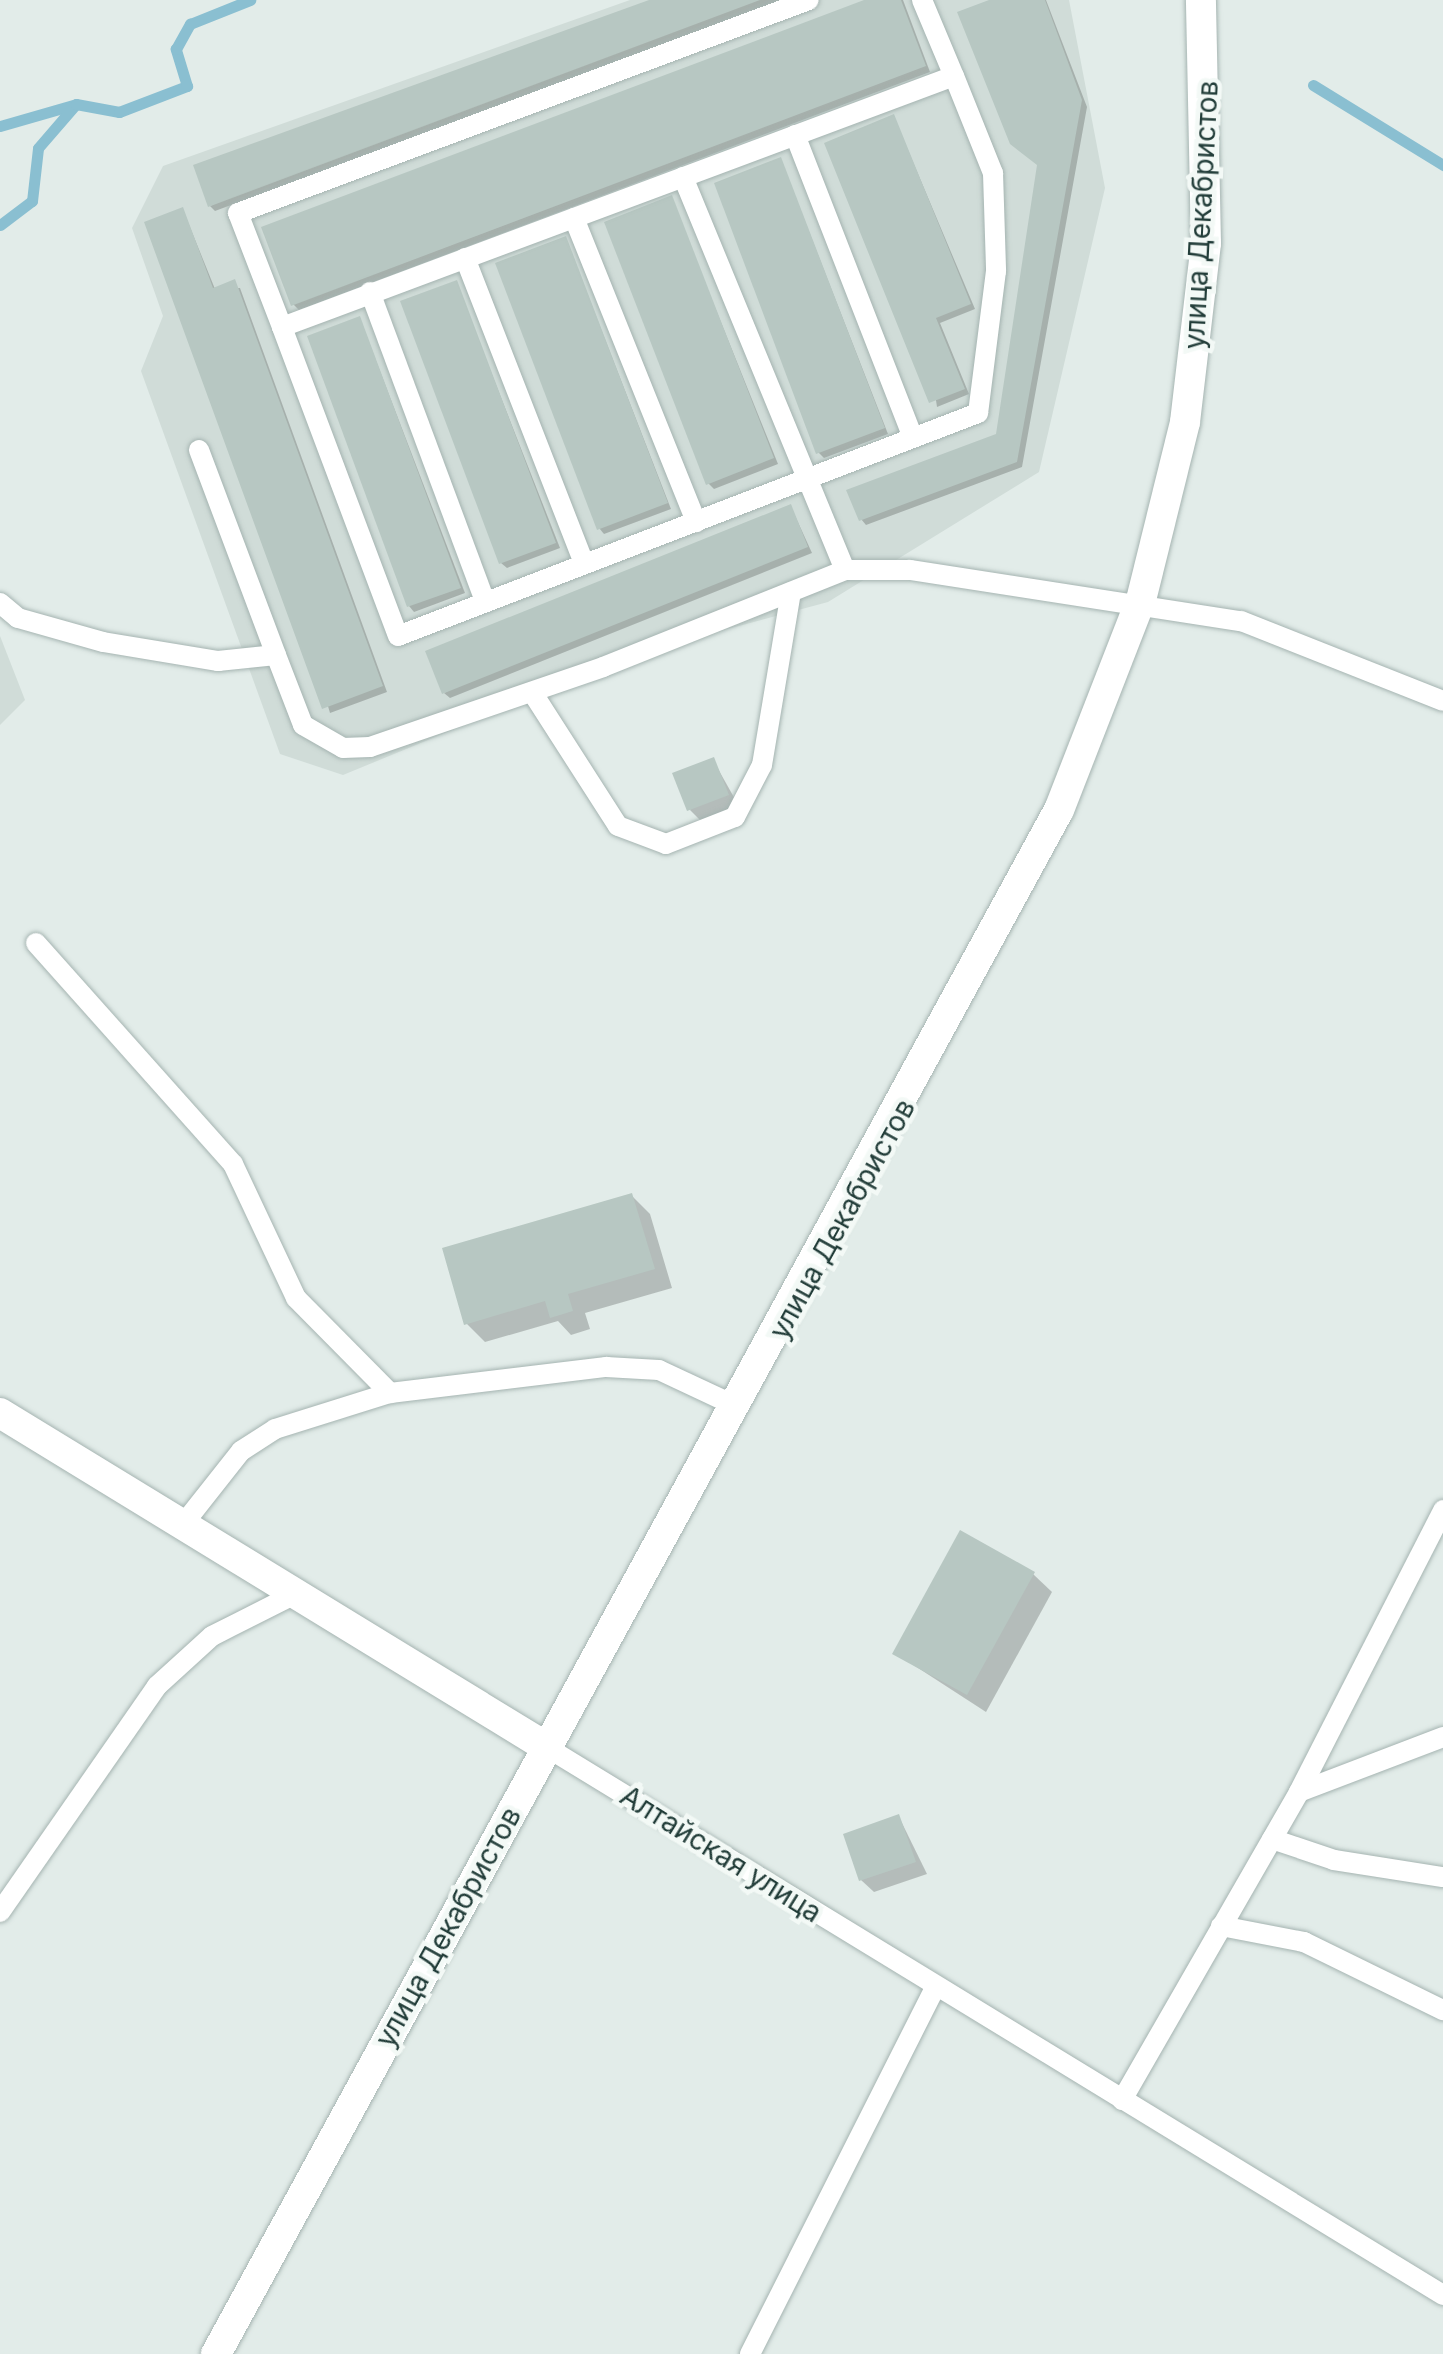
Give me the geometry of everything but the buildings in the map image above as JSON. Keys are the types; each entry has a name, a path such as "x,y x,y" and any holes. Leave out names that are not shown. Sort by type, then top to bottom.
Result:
{"main road":[{"name":"улица Декабристов","path":"216,2354 1012,907 1140,600 1198,333 1209,140 1201,0"},
{"name":"Алтайская улица","path":"0,1413 181,1527 299,1592 548,1748"}],"lane":[{"path":"809,0 238,213 398,636 978,413 996,271 993,173 922,0"},
{"path":"282,327 954,76"},
{"path":"795,135 913,438"},
{"path":"683,177 844,570"},
{"path":"574,218 696,522"},
{"path":"465,258 584,564"},
{"path":"370,292 485,602"},
{"path":"199,450 303,725 343,748 532,692 844,570 1140,600 1300,638 1443,702"},
{"path":"532,692 618,826 666,844 735,817 762,766 791,592"},
{"path":"0,604 18,618 103,642 218,661 276,655"},
{"path":"36,942 233,1164 296,1298 390,1393"},
{"path":"181,1527 241,1451 276,1428 390,1393 606,1367 658,1370 738,1406"},
{"path":"1122,2100 1299,1792 1443,1510"},
{"path":"0,1912 157,1686 212,1636 299,1592"},
{"path":"1299,1792 1443,1737"},
{"name":"Алтайская улица","path":"548,1748 1443,2296"},
{"path":"1272,1839 1334,1860 1443,1877"},
{"path":"1220,1926 1304,1942 1443,2010"},
{"path":"750,2354 936,1986"}],"shaded area":[{"path":"630,0 1069,0 1105,188 1039,472 828,602 642,652 343,775 280,754 141,371 163,316 132,228 163,166"},
{"path":"0,636 25,700 0,725"}],"waterway":[{"path":"0,225 32,201 38,148 76,104 119,112 187,86 176,49 190,24 250,0"},
{"path":"1313,85 1443,165"},
{"path":"0,126 73,105"}]}
